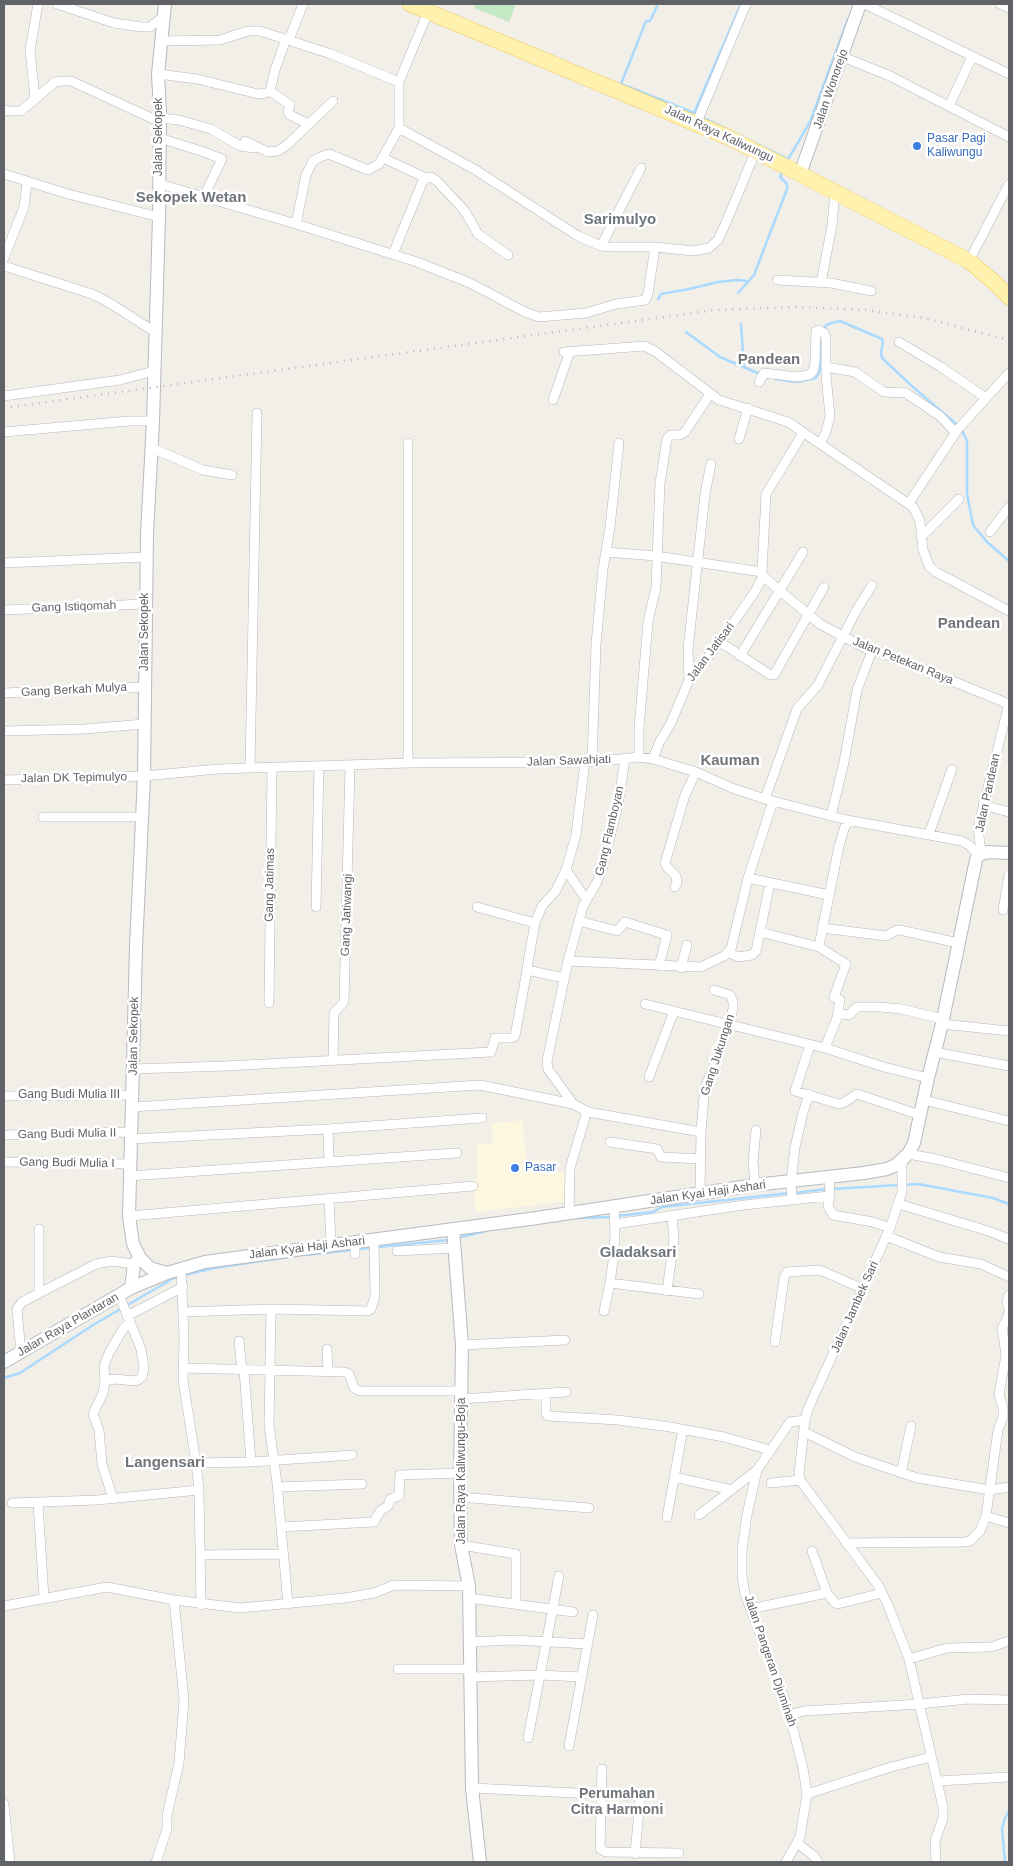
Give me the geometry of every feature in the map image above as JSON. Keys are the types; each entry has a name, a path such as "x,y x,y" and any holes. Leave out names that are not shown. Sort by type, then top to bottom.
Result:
{"main road":[{"name":"Jalan Raya Kaliwungu","path":"410,4 699,117 835,193 969,262 990,278 1009,297"},
{"name":"Jalan Wonorejo","path":"791,169 843,57 860,4"},
{"name":"Jalan Sekopek","path":"137,1261 129,1216 133,1101 132,1069 144,776 144,724 137,687 145,604 152,448 147,421 154,371 160,184 158,74 165,10"},
{"path":"905,1158 914,1143 979,854 988,852 1009,853"},
{"name":"Jalan Kyai Haji Ashari","path":"167,1273 182,1279 223,1259 331,1245 355,1248 453,1240 569,1214 650,1204 700,1193 726,1192 791,1184 887,1169 905,1158"},
{"name":"Jalan Raya Kaliwungu-Boja","path":"453,1240 462,1345 461,1545 469,1592 472,1788 480,1862"},
{"path":"131,1288 137,1261 150,1268 167,1273"},
{"name":"Jalan Raya Plantaran","path":"4,1362 21,1353 125,1311 131,1288 167,1273"}],"street":[{"path":"35,99 30,50 38,4"},
{"path":"57,4 114,24 134,27 150,27 165,10"},
{"path":"270,91 275,70 303,4"},
{"path":"699,117 746,4"},
{"path":"865,4 1009,74"},
{"path":"1000,4 1009,8"},
{"path":"296,224 306,175 313,161 329,154 368,170 379,164 383,158 399,128 399,82 428,12"},
{"path":"161,42 220,40 252,30 339,57 399,82"},
{"path":"843,57 890,76 1009,137"},
{"path":"949,106 972,57"},
{"path":"158,74 197,79 258,94 270,91 290,105 288,112 290,115 308,124"},
{"path":"4,110 21,111 55,82 71,81 160,118 179,120 211,129 240,146 257,148"},
{"path":"245,141 268,152 278,151 287,145 333,101"},
{"path":"399,128 474,169 578,236 601,246 655,247 702,251 709,248 714,244 728,218 756,150"},
{"path":"160,138 204,152 222,160 204,196"},
{"path":"383,158 426,178 434,178 464,210 478,234 508,255"},
{"path":"601,246 641,168"},
{"path":"4,174 68,194 159,217"},
{"path":"393,254 422,183 426,178"},
{"path":"4,258 24,207 27,182"},
{"path":"160,184 393,254 462,279 526,312 545,318 586,313 616,304 645,300 648,294 655,247"},
{"path":"969,262 1009,184"},
{"path":"821,283 832,225 835,193"},
{"path":"4,266 92,294 155,332"},
{"path":"777,280 821,283 871,291"},
{"path":"761,378 768,373 797,377 809,375 813,371 815,363 816,331 823,332 826,336 826,367 830,416 826,432 820,444"},
{"path":"899,342 941,367 986,398"},
{"path":"553,400 567,352 644,346 656,352 719,400 788,422 802,434 909,504 917,512 920,521 924,557 929,566 936,572 1009,611"},
{"path":"826,367 855,372 884,392 906,393 959,428"},
{"path":"4,396 120,380 154,371"},
{"path":"909,504 959,428 1009,373"},
{"path":"639,757 639,728 647,632 656,587 660,483 667,439 671,435 680,435 685,432 710,394"},
{"path":"739,439 748,408"},
{"path":"250,768 257,413"},
{"path":"4,432 147,421"},
{"path":"606,552 656,556 763,574 766,494 802,434"},
{"path":"132,1069 491,1052 495,1038 512,1038 515,1036 535,922 542,906 555,892 566,870 576,834 588,762 596,644 619,443"},
{"path":"408,444 408,763"},
{"path":"152,448 203,470 232,474"},
{"path":"689,680 688,648 705,494 711,464"},
{"path":"922,536 959,500"},
{"path":"990,532 1009,507"},
{"path":"740,656 803,552"},
{"path":"4,563 146,557"},
{"name":"Jalan Petekan Raya","path":"763,574 820,624 872,651 875,650 1009,704"},
{"name":"Jalan Jatisari","path":"653,759 658,743 670,725 689,680 720,642 756,590 763,574"},
{"path":"568,961 681,968 701,967 719,959 731,949 769,800 798,709 818,685 872,585"},
{"path":"720,642 769,674 774,674 824,586"},
{"name":"Gang Istiqomah","path":"4,610 145,604"},
{"path":"831,816 844,762 857,690 872,651"},
{"name":"Gang Berkah Mulya","path":"4,693 137,687"},
{"name":"Jalan Pandean","path":"979,854 978,827 1006,731 1009,704"},
{"path":"4,731 85,729 144,724"},
{"name":"Jalan Sawahjati","path":"144,776 218,769 408,763 588,762 639,757 653,759 696,772 732,788 769,800 847,820 962,841 979,854"},
{"name":"Gang Flamboyan","path":"573,1104 550,1073 547,1061 564,978 579,921 586,899 597,882 602,869 618,805 625,759"},
{"name":"Gang Jatiwangi","path":"333,1060 334,1013 344,1002 350,765"},
{"path":"316,907 320,766"},
{"name":"Gang Jatimas","path":"269,1003 272,767"},
{"path":"929,834 952,769"},
{"path":"675,887 677,883 676,876 667,867 665,862 685,795 696,772"},
{"name":"Jalan DK Tepimulyo","path":"4,780 144,776"},
{"path":"983,805 1009,812"},
{"path":"43,817 142,817"},
{"path":"819,947 839,846 847,820"},
{"path":"566,870 586,899"},
{"path":"1003,910 1009,875"},
{"path":"748,878 829,896"},
{"path":"728,952 738,957 752,956 756,951 770,883"},
{"path":"478,908 535,922"},
{"path":"579,921 617,931 625,922 667,935 659,966"},
{"path":"822,928 886,936 900,930 958,943"},
{"path":"760,932 819,947 846,964 834,996 840,1000 838,1013 825,1048"},
{"path":"681,968 687,945"},
{"path":"527,970 564,978"},
{"name":"Gang Jukungan","path":"700,1193 701,1132 707,1083 722,1049 733,1009 732,998 727,992 714,990"},
{"path":"644,1004 825,1048 928,1078"},
{"path":"838,1013 850,1015 859,1007 887,1008 942,1021 1009,1031"},
{"path":"649,1076 674,1012"},
{"path":"810,1045 795,1091 841,1104 857,1094 920,1115"},
{"path":"934,1052 1009,1066"},
{"name":"Gang Budi Mulia III","path":"4,1096 133,1101 480,1085 573,1104"},
{"path":"792,1199 791,1184 797,1136 809,1094"},
{"path":"924,1100 1009,1121"},
{"path":"573,1104 587,1111 701,1132"},
{"path":"569,1214 570,1168 587,1111"},
{"name":"Gang Budi Mulia II","path":"4,1135 131,1136 328,1129 482,1118"},
{"path":"328,1129 328,1162"},
{"path":"744,1205 754,1188 756,1130"},
{"path":"610,1142 657,1149 661,1157 701,1160"},
{"name":"Gang Budi Mulia I","path":"4,1162 130,1170 328,1162 457,1153"},
{"path":"905,1158 936,1159 1009,1178"},
{"name":"Jalan Jambek Sari","path":"800,1480 799,1464 805,1420 899,1204 905,1158"},
{"path":"829,1179 829,1209 833,1215 873,1222 888,1232 939,1257 981,1264 1009,1277"},
{"path":"129,1216 473,1186"},
{"path":"754,1188 768,1202"},
{"path":"726,1192 727,1207"},
{"path":"615,1223 829,1195"},
{"path":"329,1198 331,1245"},
{"path":"650,1204 651,1216"},
{"path":"899,1204 1009,1239"},
{"path":"604,1311 610,1283 615,1209"},
{"path":"667,1291 674,1239 672,1216"},
{"path":"39,1230 39,1293"},
{"path":"397,1251 419,1242 453,1240"},
{"path":"184,1312 272,1308 370,1311 375,1296 374,1245"},
{"path":"21,1353 17,1309 22,1302 96,1264 137,1261"},
{"path":"775,1342 784,1278 788,1272 820,1270 863,1289"},
{"path":"125,1311 182,1279 184,1312 183,1368 185,1399 196,1463 201,1555 201,1605"},
{"path":"610,1283 699,1294"},
{"path":"846,1543 970,1541 980,1531 986,1516 998,1430 1003,1410 998,1395 1006,1354 1002,1328 1009,1310 1007,1302 1009,1295"},
{"path":"272,1308 271,1371 268,1403 269,1425 278,1487 288,1604"},
{"path":"105,1381 136,1381 142,1377 144,1368 141,1349 125,1311"},
{"path":"113,1499 102,1464 99,1430 93,1414 104,1393 104,1366 108,1353 123,1329 125,1311"},
{"path":"462,1345 565,1340"},
{"path":"239,1341 251,1462"},
{"path":"327,1349 328,1372"},
{"path":"183,1368 347,1373 354,1388 367,1392 461,1395 546,1395 566,1392"},
{"path":"546,1395 546,1413 548,1416 618,1420 683,1429 724,1437 770,1450"},
{"name":"Jalan Pangeran Djuminah","path":"786,1862 797,1843 801,1831 808,1794 789,1715 750,1609 742,1576 742,1550 747,1515 757,1470 790,1422 805,1420"},
{"path":"901,1473 912,1426"},
{"path":"667,1517 683,1429"},
{"path":"804,1432 855,1457 917,1478 990,1490 1009,1487"},
{"path":"196,1463 251,1462 352,1455"},
{"path":"699,1515 757,1470"},
{"path":"281,1527 374,1522 380,1511 388,1507 390,1499 399,1496 400,1475 460,1473"},
{"path":"674,1477 732,1490"},
{"path":"771,1483 800,1480 872,1575 882,1593 909,1659 938,1781 943,1813 935,1841 936,1862"},
{"path":"278,1487 362,1484"},
{"path":"12,1503 113,1499 198,1490"},
{"path":"460,1497 589,1508"},
{"path":"38,1503 44,1598"},
{"path":"986,1516 1009,1523"},
{"path":"461,1545 516,1554 516,1604"},
{"path":"812,1551 827,1592 835,1603 838,1604 882,1593"},
{"path":"201,1555 283,1554"},
{"path":"528,1738 559,1576"},
{"path":"4,1606 107,1587 201,1605 240,1608 364,1595 394,1585 469,1592 516,1604 573,1612"},
{"path":"750,1609 827,1592"},
{"path":"156,1862 167,1829 167,1815 179,1763 184,1700 174,1600"},
{"path":"569,1746 592,1616"},
{"path":"469,1642 513,1640 588,1644"},
{"path":"909,1659 947,1648 991,1647 1005,1643"},
{"path":"398,1669 581,1678"},
{"path":"789,1715 804,1711 968,1699 1009,1700"},
{"path":"808,1794 891,1767 931,1757"},
{"path":"602,1769 600,1849 606,1852 635,1854 679,1853"},
{"path":"938,1781 1009,1777"},
{"path":"472,1788 602,1794 639,1798 635,1854"},
{"path":"4,1804 10,1862"},
{"path":"797,1843 814,1856 818,1862"}],"shaded area":[{"name":"Pasar","path":"523,1120 526,1160 553,1160 555,1172 566,1172 568,1201 476,1212 473,1180 477,1179 477,1145 493,1144 491,1124"}],"green space":[{"path":"475,4 516,4 509,22 474,8"}],"waterway":[{"path":"658,4 650,21 646,21 621,84 697,114"},
{"path":"694,113 741,4"},
{"path":"787,161 810,122 848,19"},
{"path":"702,117 788,159"},
{"path":"738,293 754,275 787,189 787,184 780,177 783,170"},
{"path":"658,299 661,294 718,282 747,281"},
{"path":"823,329 828,324 840,321 882,339 882,358 961,428 967,441 967,494 973,525 987,542 1009,561"},
{"path":"741,324 744,368"},
{"path":"686,332 720,357 760,374"},
{"path":"775,379 797,382 816,378 820,371 822,339"},
{"path":"905,1185 918,1184 993,1198 1009,1204"},
{"path":"832,1189 899,1185"},
{"path":"795,1193 827,1189"},
{"path":"617,1216 653,1212 662,1207 790,1193"},
{"path":"575,1218 612,1217"},
{"path":"457,1238 486,1231"},
{"path":"377,1247 449,1240"},
{"path":"358,1249 372,1248"},
{"path":"305,1255 352,1250"},
{"path":"185,1275 214,1268 295,1256"},
{"path":"4,1378 20,1373 93,1325 174,1278 179,1277"},
{"path":"1005,1862 1002,1829 1009,1811"}],"railway":[{"path":"4,408 715,310 796,307 866,310 924,318 1009,340"}],"place":[{"name":"Pasar Pagi Kaliwungu","path":"917,146"},
{"name":"Pasar","path":"515,1168"}],"district":[{"name":"Sekopek Wetan","path":"191,198"},
{"name":"Sarimulyo","path":"620,220"},
{"name":"Pandean","path":"769,360"},
{"name":"Pandean","path":"969,624"},
{"name":"Kauman","path":"730,761"},
{"name":"Gladaksari","path":"638,1253"},
{"name":"Langensari","path":"165,1463"},
{"name":"Perumahan Citra Harmoni","path":"617,1802"}]}
